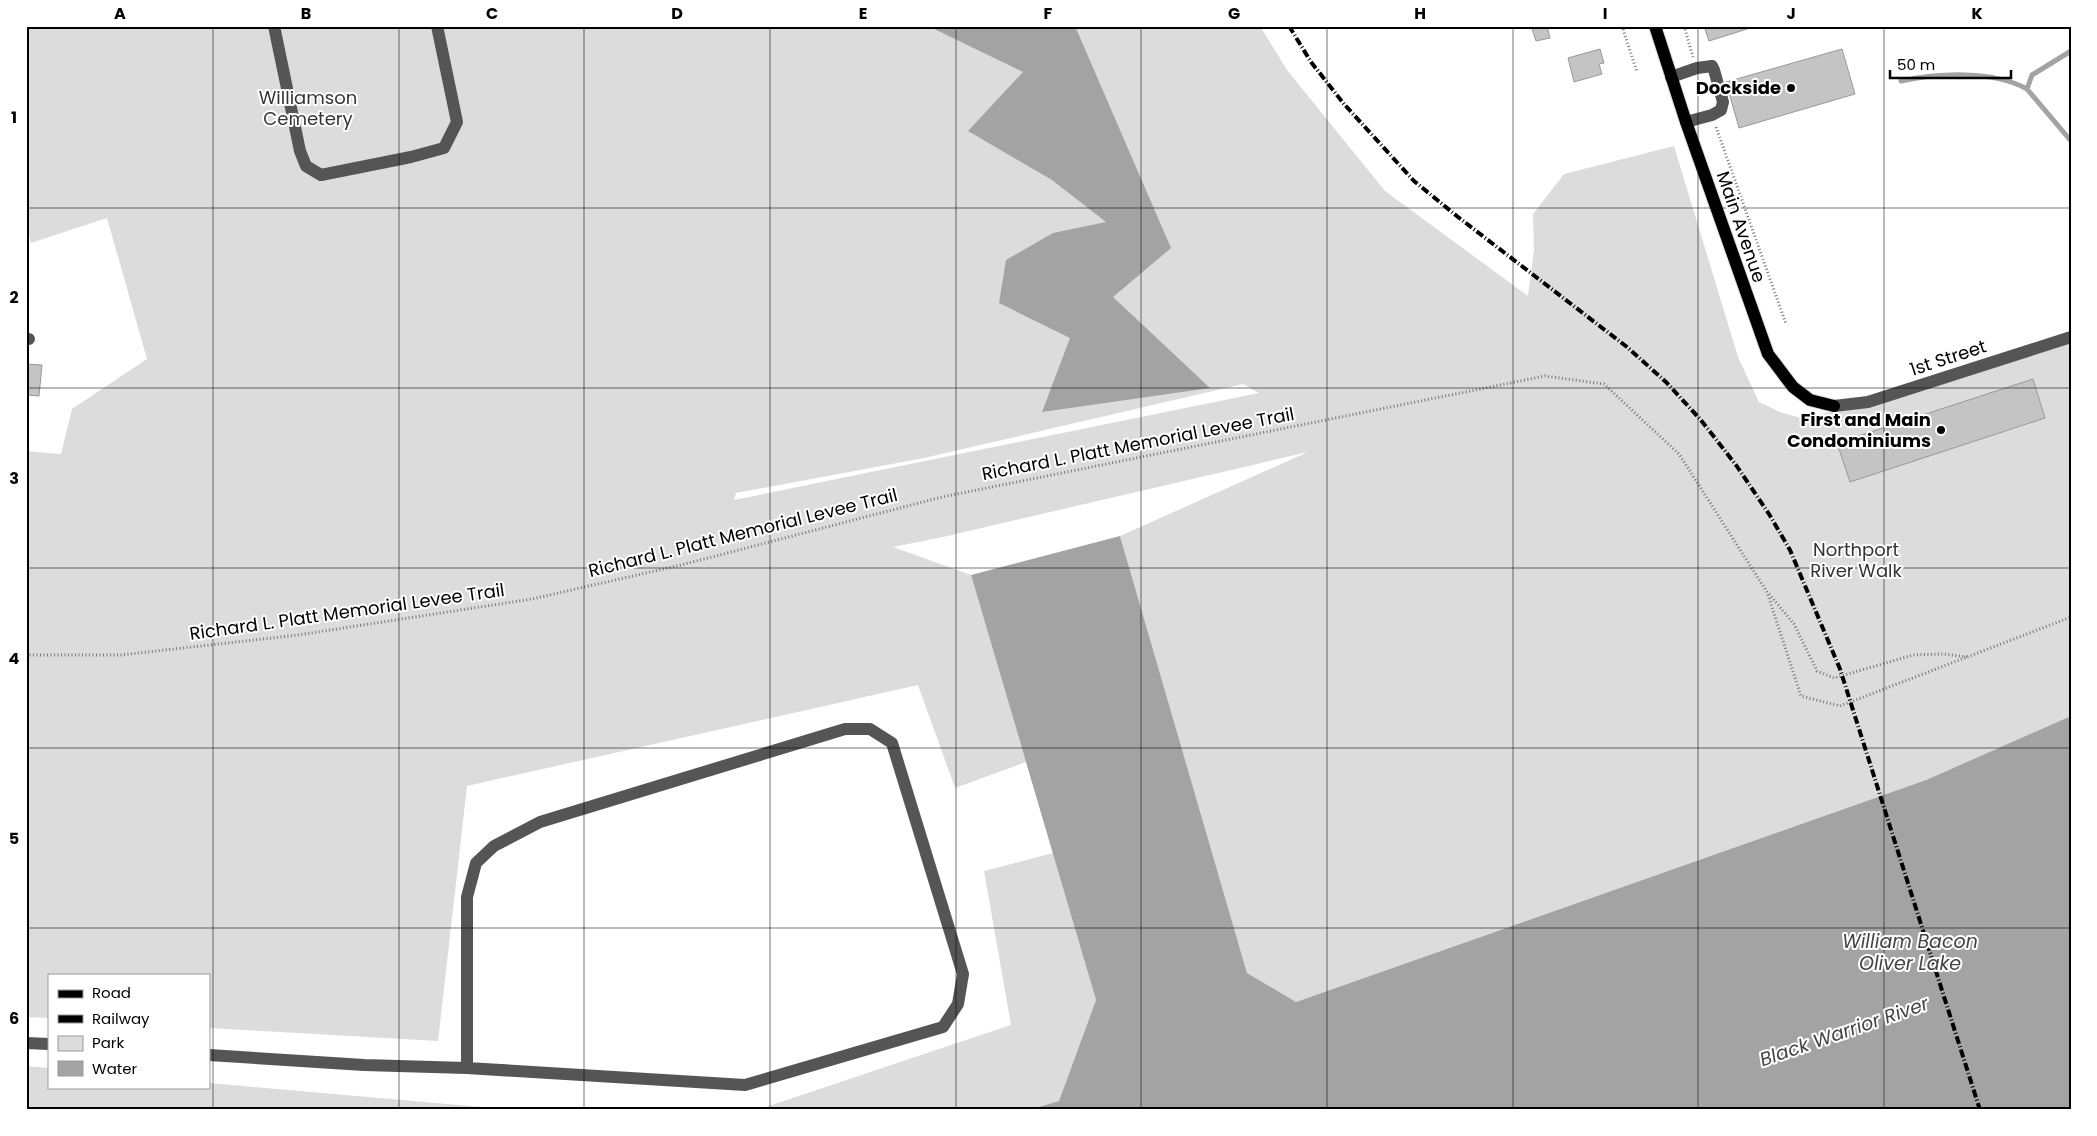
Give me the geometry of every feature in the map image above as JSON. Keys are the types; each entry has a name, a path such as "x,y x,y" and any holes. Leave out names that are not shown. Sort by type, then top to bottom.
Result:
{"main road":[{"name":"Main Avenue","path":"1655,26 1686,122 1768,354 1792,387 1810,400 1834,406"}],"street":[{"path":"274,26 300,151 306,166 321,175 411,157 444,148 457,122 437,26"},
{"path":"1671,77 1697,68 1712,66 1714,70 1723,102 1721,110 1712,115 1686,122"},
{"name":"1st Street","path":"1834,406 1868,402 2071,337"},
{"path":"210,1055 745,1085 943,1027 958,1004 963,974 892,743 870,729 845,729 540,822 494,846 476,863 467,897 467,1068"},
{"path":"26,1043 48,1044"}],"path":[{"path":"1622,26 1637,72"},
{"path":"1684,26 1697,68"},
{"path":"1712,115 1722,149 1786,324"},
{"name":"Richard L. Platt Memorial Levee Trail","path":"26,655 121,655 298,635 532,600 681,565 942,497 1545,376 1604,384 1679,454 1767,592 1801,696 1840,706 2071,617"},
{"path":"1767,592 1794,624 1817,671 1834,678 1913,655 1943,654 1969,657"}],"green space":[{"path":"35,26 1260,26 1287,70 1385,191 1528,296 1534,250 1533,214 1564,174 1674,146 1738,357 1759,402 1780,412 1801,418 1887,401 2071,342 2071,716 1926,780 1296,1002 1247,973 1120,536 1308,452 893,547 971,575 1026,762 955,788 918,685 467,786 438,1041 210,1028 210,974 48,974 48,1018 26,1017 26,451 61,454 72,409 147,359 107,218 31,243 26,224 26,28","holes":["1243,384 1259,393 734,500 736,493 924,458"]},
{"path":"1053,853 1096,1000 1059,1101 1028,1110 757,1110 1011,1025 984,871"},
{"path":"26,1066 48,1068 48,1088 210,1088 210,1083 516,1110 26,1110"}],"water":[{"path":"928,26 1075,26 1171,248 1113,297 1210,388 1042,412 1070,338 999,303 1006,260 1053,233 1106,222 1052,180 968,131 1023,72"},
{"name":"William Bacon Oliver Lake","path":"1120,536 1247,973 1296,1002 1926,780 2071,716 2071,1110 1028,1110 1059,1101 1096,1000 971,575"}],"building":[{"path":"1531,26 1547,26 1550,38 1536,41"},
{"path":"1704,26 1746,26 1747,29 1709,41"},
{"path":"1600,49 1604,63 1599,64 1602,74 1574,82 1568,58"},
{"name":"Dockside","path":"1842,49 1855,94 1739,128 1726,82"},
{"path":"26,364 42,365 39,396 26,395"},
{"name":"First and Main Condominiums","path":"2033,379 2045,418 1850,482 1837,443"}],"waterway":[{"path":"2071,51 2032,75 2027,89 2071,141"},
{"path":"1901,81 1948,75 1982,76 2013,83 2027,89"}],"railway":[{"path":"1289,26 1311,62 1344,104 1414,181 1627,347 1666,382 1700,419 1736,465 1769,514 1790,550 1840,669 1980,1110"}],"place":[{"name":"Dockside","path":"1791,88"},
{"name":"First and Main Condominiums","path":"1941,430"}],"park label":[{"name":"Williamson Cemetery","path":"308,108"},
{"name":"Northport River Walk","path":"1856,560"}],"water label":[{"name":"Black Warrior River","path":"1844,1031"}]}
